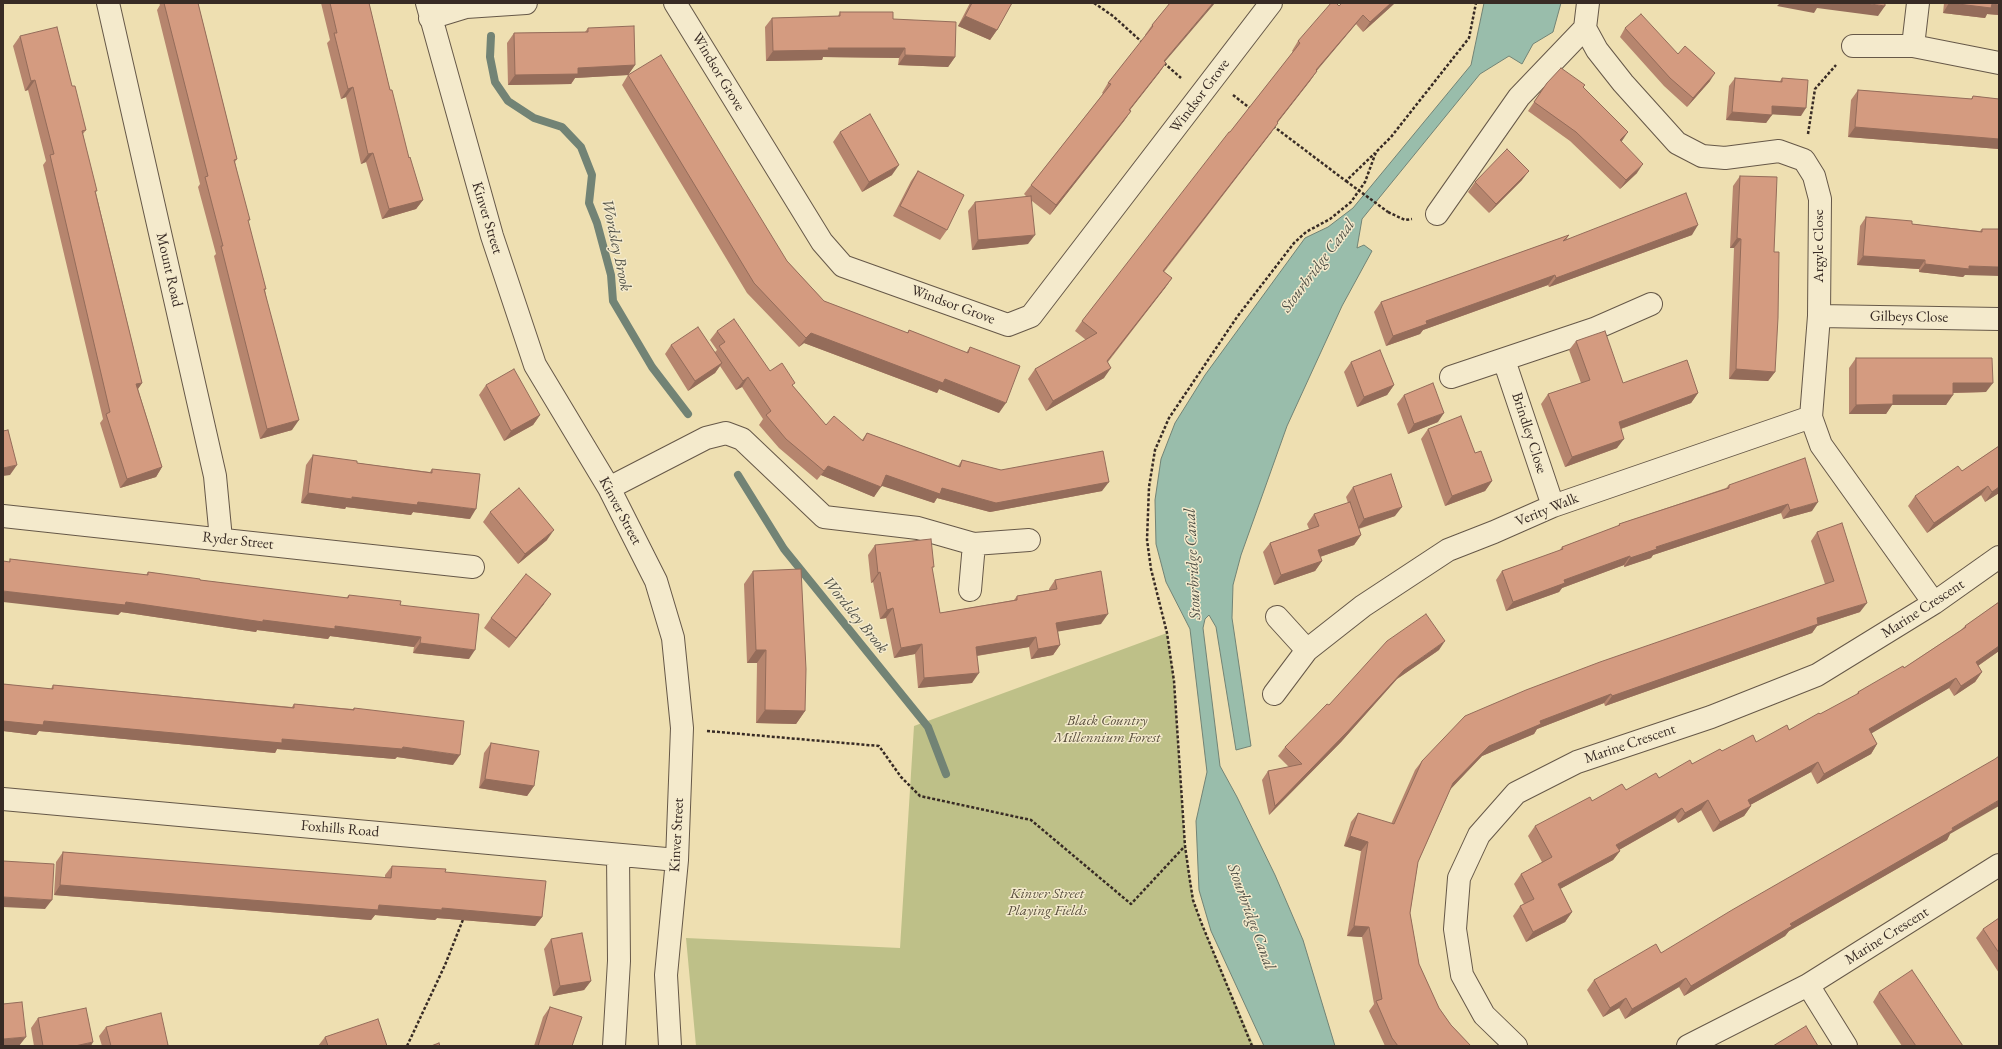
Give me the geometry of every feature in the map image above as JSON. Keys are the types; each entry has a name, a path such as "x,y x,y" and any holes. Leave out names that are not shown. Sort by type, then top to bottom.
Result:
{"street":[{"name":"Mount Road","path":"108,3 214,476 221,539"},
{"path":"428,11 526,3"},
{"name":"Windsor Grove","path":"675,3 822,242 843,266 1008,325 1031,316 1271,3"},
{"path":"1588,3 1585,28 1597,50 1677,143 1702,156 1725,158 1778,151 1804,160"},
{"path":"1913,46 1918,3"},
{"name":"Kinver Street","path":"428,11 492,236 535,365 609,488 656,581 672,638 682,728 676,860 666,975 670,1046"},
{"path":"1437,214 1519,97 1585,28"},
{"path":"1852,46 1913,46 1999,63"},
{"name":"Argyle Close","path":"1804,160 1814,176 1820,199 1819,316 1810,416 1821,445 1934,604"},
{"path":"1451,377 1504,360 1550,342 1594,329 1651,304"},
{"name":"Gilbeys Close","path":"1819,316 1999,319"},
{"name":"Brindley Close","path":"1504,360 1553,506"},
{"name":"Verity Walk","path":"1274,694 1307,650 1363,606 1448,550 1553,506 1810,416"},
{"path":"609,488 706,438 726,433 742,439 824,517 918,528 974,544 1028,540"},
{"name":"Ryder Street","path":"3,516 473,567"},
{"path":"970,590 974,544"},
{"name":"Marine Crescent","path":"1516,1046 1484,1015 1462,975 1455,929 1459,878 1479,834 1516,793 1577,762 1711,717 1816,675 1934,604 1999,557"},
{"path":"1276,617 1307,650"},
{"name":"Foxhills Road","path":"3,799 676,860"},
{"path":"614,1046 619,961 618,855"},
{"name":"Marine Crescent","path":"1688,1046 1808,985 1999,865"},
{"path":"1808,985 1846,1046"}],"path":[{"path":"1094,3 1113,16 1148,48"},
{"path":"1346,181 1391,137 1469,38 1476,3"},
{"path":"1804,160 1815,89 1852,46"},
{"path":"1160,58 1206,87 1257,113"},
{"path":"1270,123 1388,212"},
{"path":"1252,1046 1200,922 1193,900 1185,846 1174,681 1167,633 1151,569 1147,540 1149,487 1155,450 1169,418 1237,317 1294,243 1306,232 1330,219 1351,202 1365,182 1376,152"},
{"path":"682,728 760,737 879,746 901,777 920,796 1031,820 1131,904 1185,846"},
{"path":"407,1046 445,965 464,917 465,909"}],"green space":[{"name":"Kinver Street Playing Fields","path":"1167,633 1174,681 1185,846 1193,900 1254,1046 696,1046 686,938 900,948 914,726"}],"water":[{"name":"Stourbridge Canal","path":"1484,3 1561,3 1553,32 1533,44 1522,64 1509,56 1480,74 1362,219 1357,248 1364,245 1372,251 1342,306 1287,426 1241,555 1233,585 1232,618 1251,746 1236,750 1216,627 1209,615 1205,619 1203,628 1220,766 1237,797 1275,875 1303,940 1335,1046 1264,1046 1211,931 1199,890 1196,821 1207,772 1190,629 1166,582 1156,544 1155,500 1161,459 1175,423 1205,375 1305,238 1328,227 1353,208 1471,65"}],"building":[{"path":"164,3 198,3 237,159 234,160 266,289 264,289 299,420 267,429 221,246 223,246 205,177 208,176"},
{"path":"330,3 369,3 390,90 392,90 409,158 410,157 423,200 389,209 373,153 368,154 353,87 348,89 334,33 337,33"},
{"path":"972,3 1012,3 997,30 965,16"},
{"path":"1170,3 1213,3 1164,61 1166,63 1129,110 1131,111 1056,205 1031,185 1111,84 1108,83"},
{"path":"1331,3 1336,3 1339,6 1342,3 1391,3 1370,22 1363,15 1316,70 1317,71 1277,122 1278,123 1163,271 1172,278 1107,361 1111,368 1053,401 1035,369 1097,333 1082,321 1300,43 1298,41"},
{"path":"1863,3 1885,3 1885,6"},
{"path":"1950,3 1999,3 1999,5 1992,4 1991,8"},
{"path":"840,12 893,12 893,19 956,22 955,57 905,55 905,48 828,48 829,50 773,51 772,18 840,16"},
{"path":"1641,14 1678,54 1685,46 1715,73 1693,98 1670,78 1625,28"},
{"path":"634,26 635,65 578,68 578,74 515,75 514,33 588,32 588,28"},
{"path":"57,27 72,86 75,86 86,130 82,131 97,191 95,191 142,383 136,384 162,467 127,479 106,414 110,412 50,155 54,154 35,80 31,81 20,36"},
{"path":"661,55 787,261 824,301 908,333 909,330 968,353 970,347 1020,366 1006,403 945,379 943,383 811,333 806,338 754,283 628,75"},
{"path":"1561,68 1585,85 1583,87 1628,132 1620,140 1643,164 1626,180 1576,132 1534,102 1547,83"},
{"path":"1735,78 1782,82 1782,78 1808,80 1806,108 1772,106 1772,115 1732,112"},
{"path":"1858,90 1972,99 1973,96 1999,99 1999,139 1855,127"},
{"path":"870,114 899,165 869,182 840,132"},
{"path":"1507,149 1529,171 1496,204 1475,182"},
{"path":"918,171 964,195 947,230 900,206"},
{"path":"1740,176 1777,177 1774,252 1779,252 1775,372 1736,369 1741,239 1737,238"},
{"path":"1686,193 1698,225 1556,278 1555,275 1426,321 1427,324 1393,336 1381,302 1569,235 1563,241"},
{"path":"1031,196 1035,235 978,240 975,202"},
{"path":"1866,217 1912,221 1912,224 1982,232 1982,229 1999,229 1999,267 1969,266 1969,269 1925,264 1925,260 1863,256"},
{"path":"734,319 770,371 782,363 795,383 792,385 826,425 834,416 863,441 867,433 960,467 962,460 1001,470 1103,451 1109,482 996,503 942,488 940,494 886,475 881,487 828,466 824,471 786,439 766,415 771,411 748,377 743,381 719,346 725,342 717,331"},
{"path":"698,327 722,363 695,381 671,345"},
{"path":"1605,331 1623,383 1687,360 1698,393 1619,422 1624,439 1572,457 1548,394 1590,380 1576,341"},
{"path":"1380,350 1394,385 1364,397 1351,362"},
{"path":"1856,358 1992,358 1993,383 1953,383 1953,395 1893,395 1893,404 1856,405"},
{"path":"514,369 540,415 511,431 486,385"},
{"path":"1433,383 1444,413 1414,424 1404,395"},
{"path":"1461,416 1475,453 1481,451 1492,481 1452,496 1428,429"},
{"path":"8,430 17,465 3,468 3,431"},
{"path":"1999,446 1999,487 1992,492 1988,486 1934,523 1915,496 1958,466 1962,471"},
{"path":"313,455 357,461 357,463 432,473 432,469 480,474 476,509 418,502 417,505 352,497 352,499 308,493"},
{"path":"1805,458 1818,502 1790,510 1788,504 1656,547 1657,549 1630,558 1630,556 1564,580 1565,583 1513,602 1502,571 1563,549 1562,547 1620,525 1619,524 1729,488 1729,485"},
{"path":"1391,474 1402,507 1364,519 1353,487"},
{"path":"519,488 554,530 525,554 490,512"},
{"path":"1350,502 1361,535 1318,550 1322,561 1281,575 1270,543 1319,526 1314,514"},
{"path":"1842,523 1867,603 1817,618 1818,624 1612,696 1611,694 1540,721 1541,724 1489,746 1453,783 1418,862 1410,913 1419,964 1439,1008 1451,1025 1471,1046 1398,1046 1392,1038 1376,1001 1382,999 1369,927 1354,926 1368,842 1350,836 1358,813 1394,824 1422,761 1465,716 1526,690 1600,662 1834,581 1817,532"},
{"path":"931,539 934,567 932,567 940,613 1017,600 1017,596 1057,589 1055,580 1101,571 1108,614 1056,623 1060,645 1038,649 1036,637 976,647 979,673 924,678 922,644 901,648 893,608 887,610 880,572 878,573 875,545"},
{"path":"10,559 148,575 148,572 200,580 348,598 349,595 401,601 400,605 479,614 475,650 420,643 421,637 335,626 335,629 263,620 263,622 126,602 125,605 3,591 3,561 10,562"},
{"path":"801,569 806,669 805,711 765,710 766,650 756,650 753,571"},
{"path":"526,574 551,594 516,638 491,618"},
{"path":"1999,602 1999,646 1976,662 1982,672 1961,686 1956,678 1869,729 1877,744 1824,774 1818,762 1748,800 1751,806 1720,822 1708,800 1685,813 1682,808 1616,845 1620,851 1558,884 1572,912 1533,932 1520,906 1534,899 1521,874 1552,857 1535,826 1590,797 1592,801 1622,784 1626,790 1656,773 1659,778 1690,760 1692,764 1720,749 1722,751 1753,735 1756,742 1787,725 1789,730 1859,693 1858,692 1903,666 1904,668 1966,627 1965,626"},
{"path":"1426,614 1445,641 1404,670 1347,732 1275,806 1268,771 1302,764 1285,747 1327,704 1329,705 1387,641"},
{"path":"3,684 53,689 53,685 294,708 294,704 354,710 354,708 464,721 460,755 403,747 402,749 282,739 282,743 44,721 43,725 3,721"},
{"path":"491,743 539,751 534,786 485,779"},
{"path":"1999,756 1999,800 1952,828 1953,830 1790,924 1792,926 1691,986 1686,978 1632,1009 1626,998 1610,1008 1594,980 1656,944 1661,953 1732,910"},
{"path":"63,852 391,878 392,866 446,869 445,872 546,881 542,917 442,908 442,910 379,905 378,910 60,885"},
{"path":"3,861 54,864 52,900 3,897"},
{"path":"1999,918 1999,953 1983,929"},
{"path":"582,933 591,981 560,986 551,939"},
{"path":"1912,970 1963,1046 1916,1046 1879,992"},
{"path":"22,1002 26,1037 3,1039 3,1004"},
{"path":"550,1007 582,1017 572,1046 538,1046"},
{"path":"86,1008 93,1042 75,1046 43,1046 38,1018"},
{"path":"161,1013 168,1045 111,1046 106,1027"},
{"path":"378,1019 387,1046 328,1046 325,1037"},
{"path":"1806,1026 1818,1046 1773,1046"},
{"path":"439,1043 440,1046 431,1046"}],"waterway":[{"name":"Wordsley Brook","path":"491,36 490,57 495,82 508,101 534,118 562,127 581,147 592,175 589,203 597,223 611,275 613,301 652,367 688,414"},
{"name":"Wordsley Brook","path":"738,475 784,549 928,727 946,774"}],"park label":[{"name":"Black Country Millennium Forest","path":"1107,730"}]}
